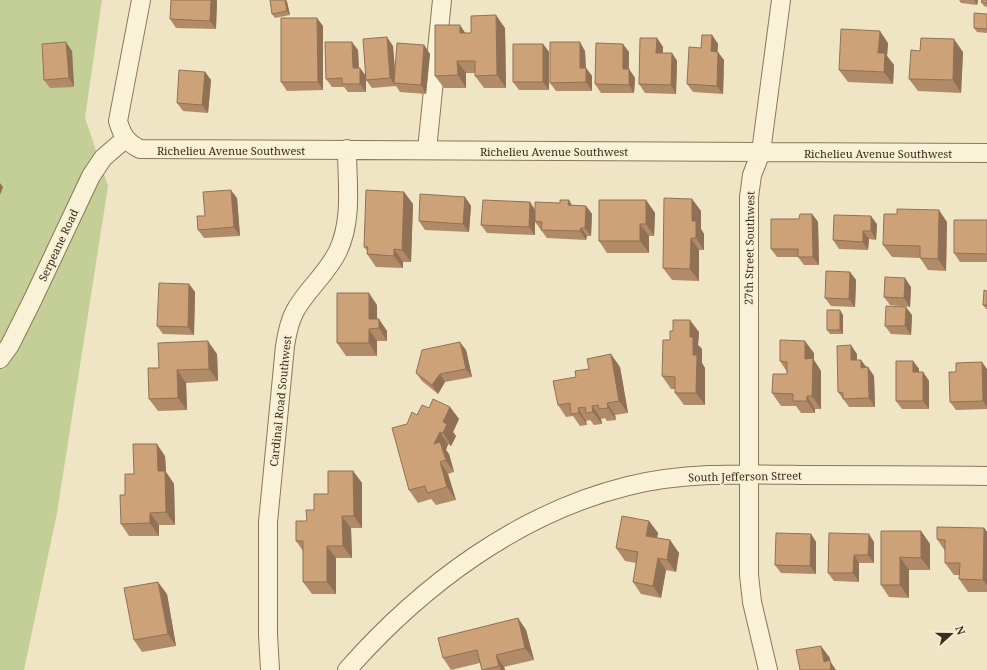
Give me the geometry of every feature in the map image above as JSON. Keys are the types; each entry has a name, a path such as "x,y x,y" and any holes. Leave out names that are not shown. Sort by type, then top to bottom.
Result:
{"street":[{"path":"125,139 118,121 141,0"},
{"path":"427,150 442,0"},
{"name":"27th Street Southwest","path":"768,670 752,602 749,575 749,197 752,176 760,152 781,0"},
{"name":"Richelieu Avenue Southwest","path":"125,139 140,149 151,150 347,149 987,153"},
{"name":"Serpeane Road","path":"0,359 10,345 33,299 91,176 103,158 125,139"},
{"name":"Cardinal Road Southwest","path":"270,670 268,634 268,522 285,346 288,327 295,310 327,270 338,252 345,232 348,215 347,149"},
{"name":"South Jefferson Street","path":"347,670 387,626 425,593 466,563 500,540 544,516 589,497 630,485 671,478 748,474 987,476"}],"green space":[{"path":"0,0 102,0 85,118 108,186 57,513 24,670 0,670"}],"building":[{"path":"171,0 211,0 210,21 170,19"},
{"path":"270,0 285,0 287,11 272,14"},
{"path":"982,0 987,0 987,3 981,2"},
{"path":"974,13 987,14 987,29 974,28"},
{"path":"496,15 497,75 475,76 475,61 457,61 458,75 435,76 435,25 460,25 460,33 471,33 471,16"},
{"path":"281,18 317,18 318,82 281,82"},
{"path":"841,29 880,31 878,53 885,53 884,72 839,70"},
{"path":"702,35 712,35 711,51 718,52 717,86 687,84 689,47 701,48"},
{"path":"387,37 390,78 366,80 363,39"},
{"path":"640,38 657,38 656,53 672,53 671,85 639,84"},
{"path":"921,38 954,39 953,80 909,79 911,50 920,51"},
{"path":"66,42 69,78 44,80 42,44"},
{"path":"325,42 352,42 353,68 360,68 360,84 342,84 342,78 326,79"},
{"path":"550,42 580,42 580,68 586,68 586,82 550,83"},
{"path":"397,43 424,45 421,85 394,83"},
{"path":"596,43 623,44 623,69 629,69 629,85 595,84"},
{"path":"513,44 543,44 543,82 513,82"},
{"path":"179,70 205,72 202,105 177,103"},
{"path":"231,190 234,227 198,230 197,216 205,216 203,192"},
{"path":"366,190 404,192 402,250 394,249 394,256 367,254 368,247 364,247"},
{"path":"420,194 465,197 463,224 419,221"},
{"path":"664,198 692,199 692,221 696,221 696,238 691,238 690,269 663,268"},
{"path":"483,200 530,202 529,227 481,225"},
{"path":"560,200 569,200 568,205 586,206 585,228 581,228 580,231 541,230 542,222 535,221 535,202 560,203"},
{"path":"599,200 646,200 646,224 640,224 640,241 599,241"},
{"path":"897,209 939,210 938,259 920,258 920,246 883,245 884,214 897,214"},
{"path":"800,214 812,214 813,257 798,257 798,249 771,249 771,219 799,219"},
{"path":"834,215 871,216 871,231 863,231 863,242 833,240"},
{"path":"954,220 987,220 987,254 954,253"},
{"path":"826,271 850,272 849,299 825,298"},
{"path":"885,277 905,278 904,298 884,297"},
{"path":"159,283 189,284 188,327 157,326"},
{"path":"984,290 987,291 987,305 983,305"},
{"path":"337,293 369,293 369,319 379,319 379,328 369,329 369,343 337,343"},
{"path":"886,306 906,307 905,326 885,326"},
{"path":"827,310 840,310 840,330 827,330"},
{"path":"673,320 690,320 690,337 693,337 693,355 697,355 696,393 675,393 675,377 662,376 663,340 670,340 670,331 673,331"},
{"path":"780,340 805,341 805,359 813,358 812,396 807,396 807,401 793,401 793,394 772,393 773,374 787,374 787,362 780,361"},
{"path":"208,341 209,369 177,370 178,398 149,399 148,368 159,368 158,343"},
{"path":"460,342 466,369 440,374 432,385 416,373 422,350"},
{"path":"851,345 851,360 861,360 861,368 868,367 869,398 843,399 843,393 838,392 837,346"},
{"path":"611,354 619,401 607,403 608,408 599,409 598,405 592,406 593,412 586,413 585,407 578,408 579,413 571,414 570,403 558,405 553,381 576,377 575,371 589,369 587,359"},
{"path":"896,361 913,361 913,372 923,372 923,401 896,401"},
{"path":"982,362 983,401 950,402 949,372 956,372 956,363"},
{"path":"433,399 450,407 443,422 447,424 443,433 440,432 434,444 440,442 446,460 440,462 447,487 427,493 425,486 409,490 392,428 407,424 412,412 417,415 422,405 429,408"},
{"path":"133,444 157,444 158,471 165,471 166,512 150,513 150,523 121,524 120,495 125,495 125,474 134,474"},
{"path":"328,471 353,471 354,516 342,516 343,546 327,546 327,582 303,582 303,541 296,541 296,521 307,521 306,510 314,510 314,494 328,494"},
{"path":"622,516 649,521 646,536 670,540 667,560 658,558 653,586 633,582 638,552 616,548"},
{"path":"937,527 984,528 983,580 959,579 960,563 945,563 945,540 937,539"},
{"path":"881,531 921,531 921,558 900,557 900,585 881,585"},
{"path":"776,533 811,534 810,566 775,565"},
{"path":"829,533 869,534 868,555 854,555 853,573 828,573"},
{"path":"158,582 168,634 134,640 124,588"},
{"path":"518,618 525,648 496,655 499,666 482,670 477,650 443,658 438,638"},
{"path":"821,646 824,662 830,660 831,670 800,670 796,650"}]}
